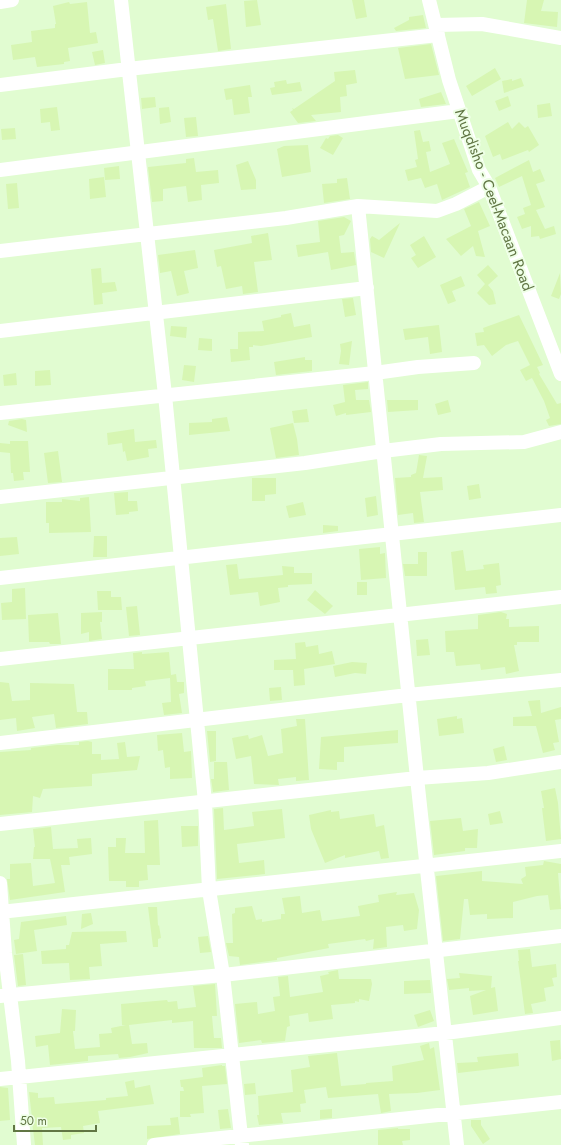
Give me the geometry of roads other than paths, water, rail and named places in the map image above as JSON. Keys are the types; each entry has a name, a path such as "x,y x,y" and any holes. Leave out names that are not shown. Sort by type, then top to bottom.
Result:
{"street":[{"path":"0,2 12,0"},
{"path":"121,0 165,395 197,721 204,802 209,890 223,975 242,1140"},
{"name":"Muqdisho - Ceel-Macaan Road","path":"429,0 449,80 479,170 489,187 561,374"},
{"path":"0,85 482,24 561,38"},
{"path":"0,170 459,111"},
{"path":"0,251 286,218 358,206 437,211 456,204 489,187"},
{"path":"358,206 408,695 457,1145"},
{"path":"0,331 156,314 367,288"},
{"path":"0,413 375,373 418,367 474,363"},
{"path":"0,498 305,464 383,451 442,444 524,442 561,432"},
{"path":"0,578 561,515"},
{"path":"0,659 561,597"},
{"path":"0,743 408,695 561,680"},
{"path":"0,824 417,778 488,773 561,762"},
{"path":"1,912 561,851"},
{"path":"0,883 5,953 5,995 19,1077 24,1145"},
{"path":"5,995 223,975 561,936"},
{"path":"0,1079 445,1033 561,1018"},
{"path":"154,1145 242,1140 454,1112 561,1102"}]}
